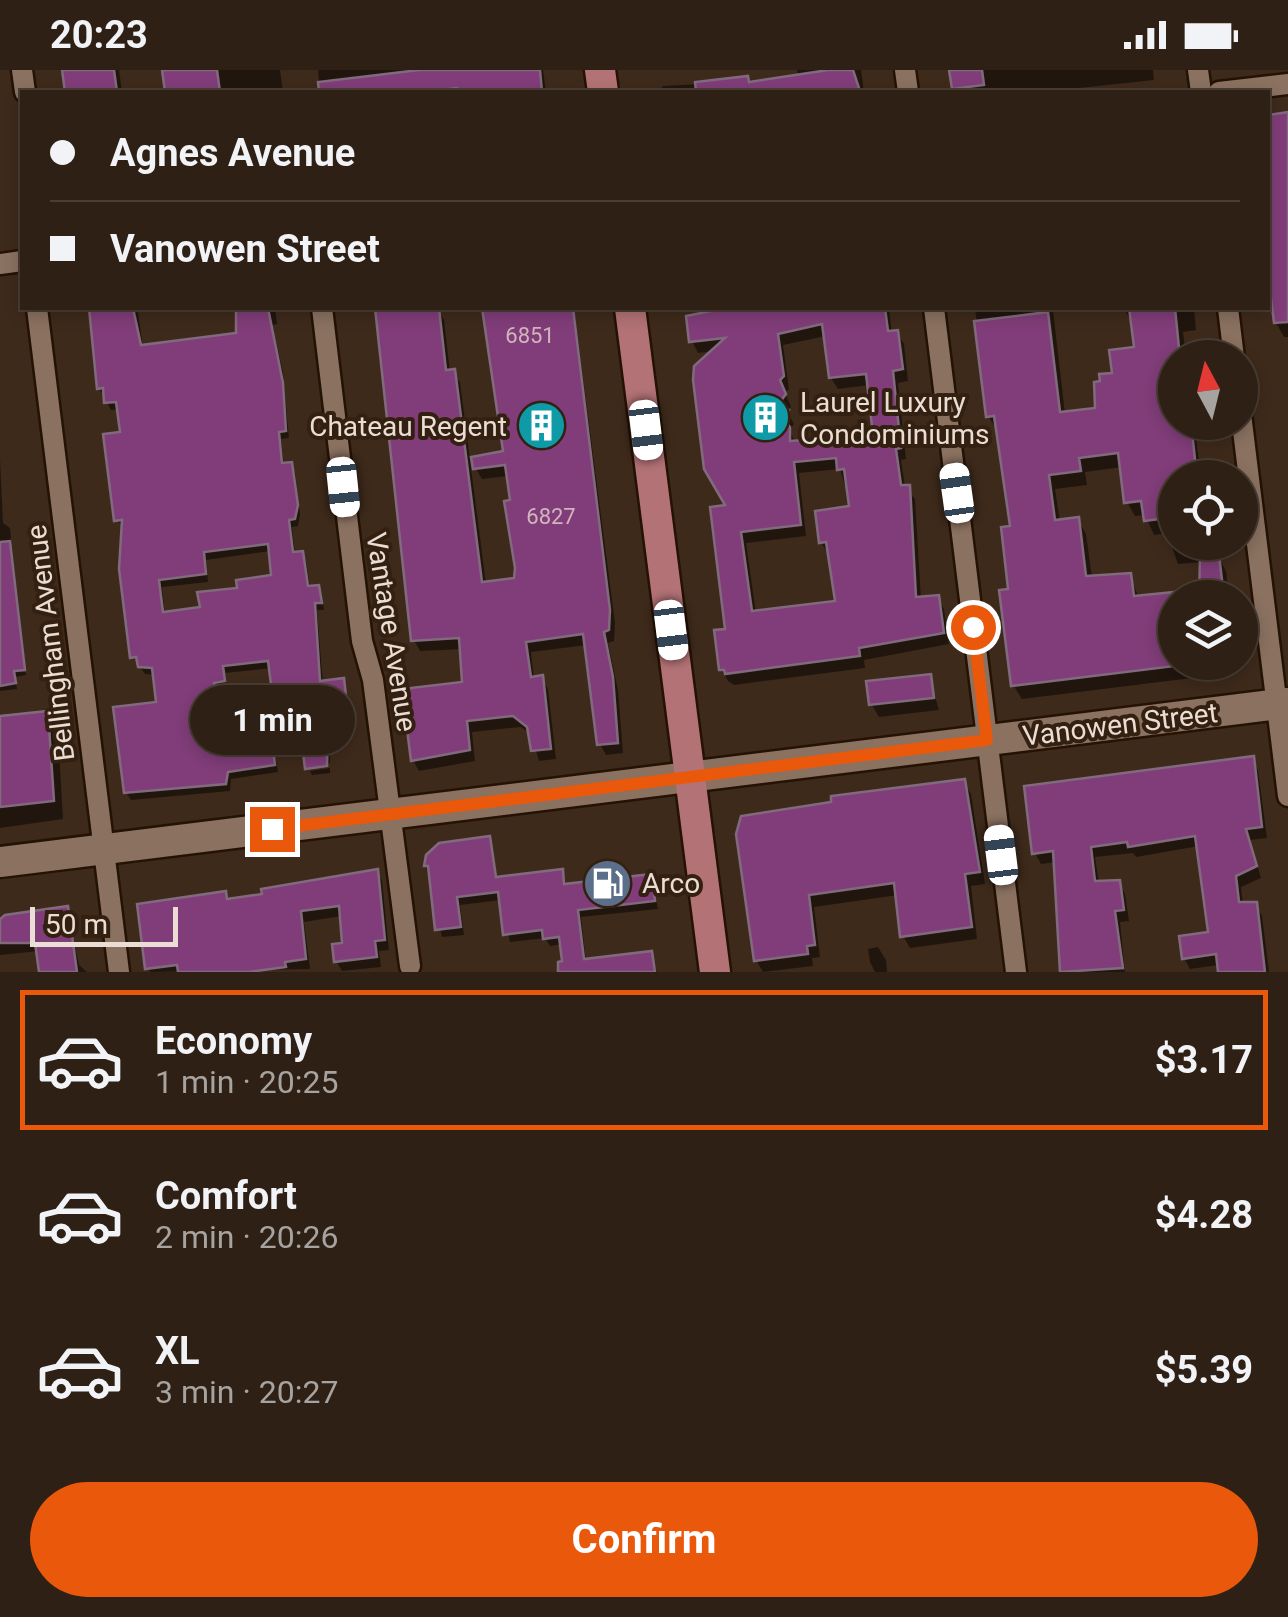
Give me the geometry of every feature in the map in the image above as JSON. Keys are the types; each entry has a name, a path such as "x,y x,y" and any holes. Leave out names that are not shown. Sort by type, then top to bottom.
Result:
{"main road":[{"path":"630,310 715,972"},
{"name":"Vanowen Street","path":"0,862 1282,704"}],"street":[{"path":"1236,90 1288,84"},
{"name":"Bellingham Avenue","path":"37,310 119,972"},
{"name":"Vantage Avenue","path":"322,310 362,641 373,680 410,966"},
{"path":"934,310 1016,972"},
{"path":"1228,310 1232,340"},
{"path":"1245,440 1282,704 1288,796"}],"building":[{"path":"62,70 114,70 117,90 65,90"},
{"path":"162,70 217,70 220,90 165,90"},
{"path":"419,70 540,70 542,90 319,90 318,82"},
{"path":"853,70 860,90 696,90 695,82 748,76 749,82"},
{"path":"949,70 982,70 984,85 952,89"},
{"path":"1288,112 1288,322 1274,323 1270,290 1270,115"},
{"path":"89,310 133,310 141,345 236,333 236,310 268,310 283,383 286,431 279,432 282,463 292,462 298,505 295,519 289,520 293,552 303,551 308,586 319,585 322,603 315,603 320,681 344,678 346,696 340,698 341,705 328,707 331,731 327,766 305,769 301,736 272,739 275,765 228,772 226,784 124,793 113,707 156,702 152,668 138,667 136,657 130,658 119,569 122,520 114,521 103,434 120,432 116,402 104,403 103,388 97,389","holes":["268,544 271,575 236,580 237,588 197,592 200,607 163,612 159,580 206,574 204,552","268,661 276,724 222,727 214,683 225,681 223,666"]},
{"path":"375,310 439,310 446,370 455,369 482,582 514,578 515,568 504,501 510,500 505,465 473,469 471,457 503,451 482,310 573,310 610,610 609,630 604,632 613,677 618,743 597,745 583,634 526,642 531,677 543,675 551,749 531,751 527,727 513,716 467,721 470,750 411,761 402,689 462,682 459,638 411,641"},
{"path":"716,310 885,310 888,331 898,330 903,369 893,371 901,448 896,449 901,485 910,485 916,597 939,595 944,633 859,648 860,656 725,674 719,670 714,630 725,629 710,507 725,505 704,469 693,380 694,366 725,338 689,342 686,316","holes":["822,324 829,378 866,374 873,435 790,441 790,427 783,419 789,410 780,402 786,394 780,380 784,376 778,334","836,458 837,470 844,469 849,506 815,511 819,543 826,542 835,601 752,611 741,532 801,525 794,462"]},
{"path":"1129,310 1175,310 1178,340 1158,340 1158,440 1193,440 1195,460 1158,460 1158,519 1144,521 1141,501 1124,503 1118,453 1079,458 1081,471 1049,475 1055,520 1079,517 1086,576 1131,573 1134,596 1158,594 1158,668 1011,686 999,590 1008,589 1001,527 1010,526 994,416 986,417 974,321 1048,312 1060,412 1095,408 1094,382 1100,381 1099,374 1112,373 1109,350 1134,347"},
{"path":"10,541 25,670 14,671 16,683 0,686 0,542"},
{"path":"1200,560 1220,560 1222,580 1199,580"},
{"path":"931,674 934,698 869,705 866,681"},
{"path":"48,711 54,801 0,807 0,716"},
{"path":"1254,756 1262,827 1246,829 1257,866 1236,876 1239,902 1257,902 1265,972 1218,972 1216,954 1182,959 1179,936 1208,932 1195,836 1128,847 1127,842 1091,847 1095,881 1120,880 1124,910 1115,911 1123,968 1060,972 1053,851 1032,854 1024,786"},
{"path":"965,779 980,872 965,874 972,927 900,937 894,883 809,895 815,945 807,946 808,954 754,961 736,834 741,816 831,802 831,796"},
{"path":"490,836 496,877 563,869 564,884 652,874 655,901 578,910 584,959 652,951 655,972 558,972 558,962 562,961 559,937 543,939 542,930 503,935 498,892 457,897 461,927 435,930 428,866 424,866 426,855 439,843"},
{"path":"378,869 385,940 375,941 377,957 334,962 332,944 342,943 339,906 301,911 306,959 285,962 286,967 249,972 178,972 177,965 145,969 137,904 226,891 227,899 262,894 261,889"},
{"path":"68,906 77,972 39,972 35,943 0,943 0,919 5,915"}],"place":[{"name":"Laurel Luxury Condominiums","path":"765,418"},
{"name":"Chateau Regent","path":"542,426"},
{"name":"Arco","path":"607,883"}],"route":[{"path":"272,829 987,740 973,627"}]}
